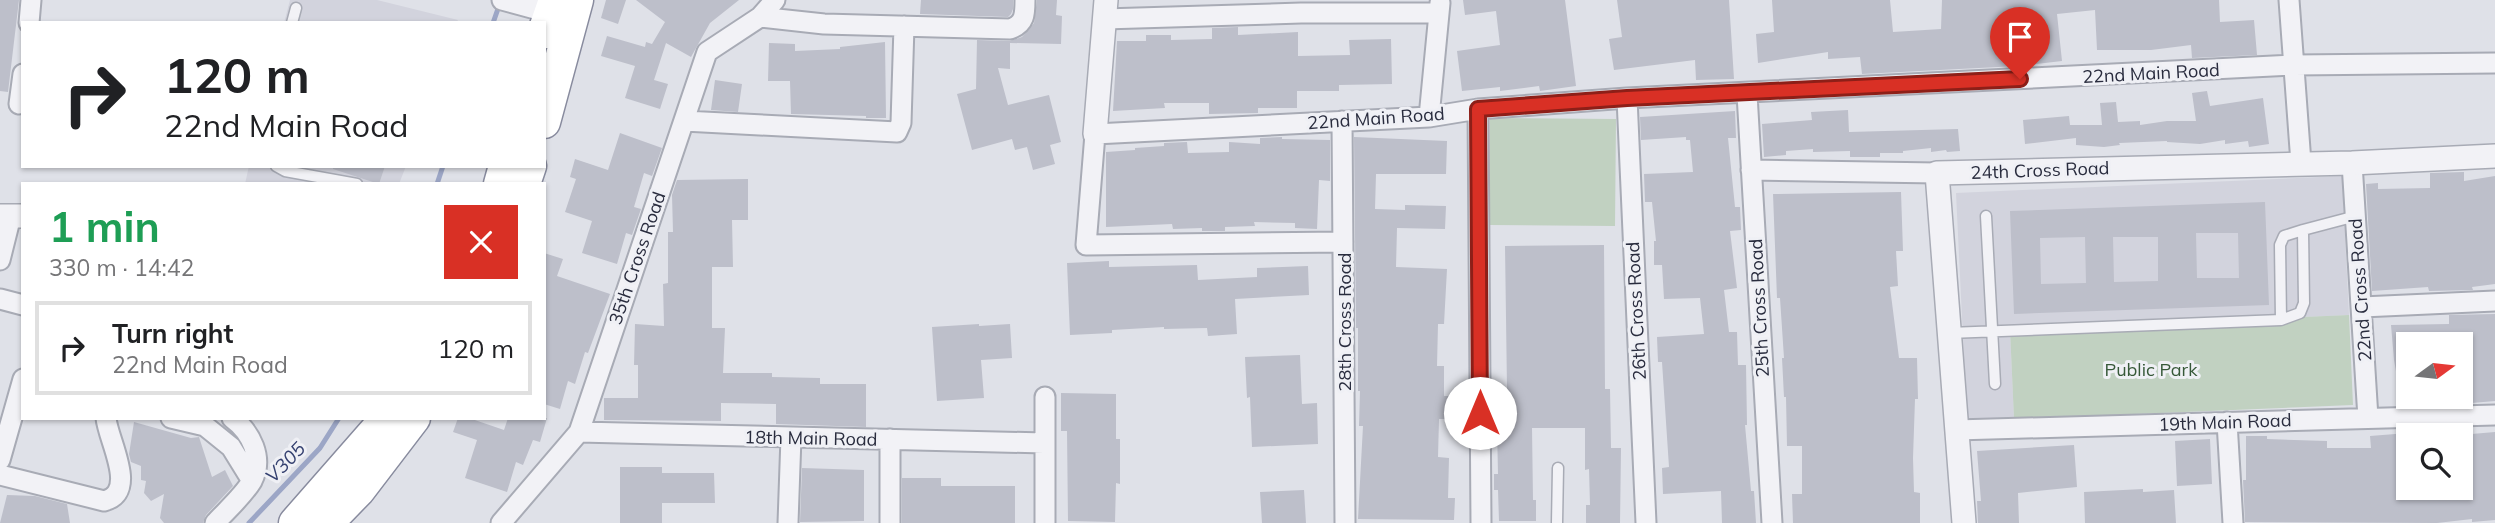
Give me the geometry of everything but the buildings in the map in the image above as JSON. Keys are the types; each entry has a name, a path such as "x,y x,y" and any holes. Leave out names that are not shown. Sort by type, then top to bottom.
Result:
{"highway":[{"path":"546,104 556,11"},
{"path":"295,523 385,420"},
{"path":"327,523 359,489 412,420"}],"street":[{"path":"29,21 31,0"},
{"name":"35th Cross Road","path":"501,523 579,432 707,52 760,18 775,0"},
{"path":"760,18 824,24 1010,29 1020,24 1025,14 1025,0"},
{"path":"2289,0 2301,163"},
{"path":"506,1 556,11"},
{"path":"1343,242 1086,245 1105,9 1301,13 1440,6 1429,117"},
{"path":"684,121 897,132 901,123 904,26"},
{"name":"22nd Main Road","path":"1095,134 1429,117 1478,109 1627,98 2294,65 2495,63"},
{"path":"19,104 21,89"},
{"name":"25th Cross Road","path":"1747,94 1772,523"},
{"name":"26th Cross Road","path":"1627,98 1646,523"},
{"path":"1478,109 1481,523"},
{"name":"28th Cross Road","path":"1342,121 1345,523"},
{"name":"24th Cross Road","path":"1937,173 2352,163 2495,156"},
{"name":"22nd Cross Road","path":"2352,163 2368,418"},
{"path":"1751,170 1937,173 1964,523"},
{"path":"0,260 11,216"},
{"path":"0,299 21,304"},
{"path":"2362,307 2495,301"},
{"path":"0,460 21,386"},
{"path":"1045,397 1045,523"},
{"name":"19th Main Road","path":"1956,430 2495,415"},
{"path":"0,475 104,501 112,499 119,492 122,477 107,420"},
{"path":"180,420 205,426 231,447 252,481"},
{"path":"215,523 252,481 257,463 249,435 234,420"},
{"path":"2227,422 2233,523"},
{"name":"18th Main Road","path":"579,432 1044,443"},
{"path":"788,523 791,437"},
{"path":"890,439 890,523"}],"lane":[{"path":"293,21 296,8"},
{"path":"280,168 346,182"},
{"path":"1986,216 1995,384"},
{"path":"2281,320 2280,245 2284,236 2356,216"},
{"path":"1949,333 2281,320 2300,313 2304,303 2303,230"},
{"path":"1557,523 1558,468"}],"shaded area":[{"path":"290,0 377,0 458,20 457,21 285,21"},
{"path":"249,168 405,168 400,182 245,182"},
{"path":"2342,176 2349,315 2010,330 2014,419 1967,421 1956,193"}],"green space":[{"path":"1490,118 1616,119 1615,226 1489,225"},
{"name":"Public Park","path":"2349,315 2353,405 2014,419 2010,330"}],"waterway":[{"name":"V305","path":"494,21 500,3"},
{"name":"V305","path":"438,182 442,168"},
{"name":"V305","path":"249,523 320,448 338,420"}],"route":[{"path":"1480,413 1478,109 1627,98 2020,79"}]}
